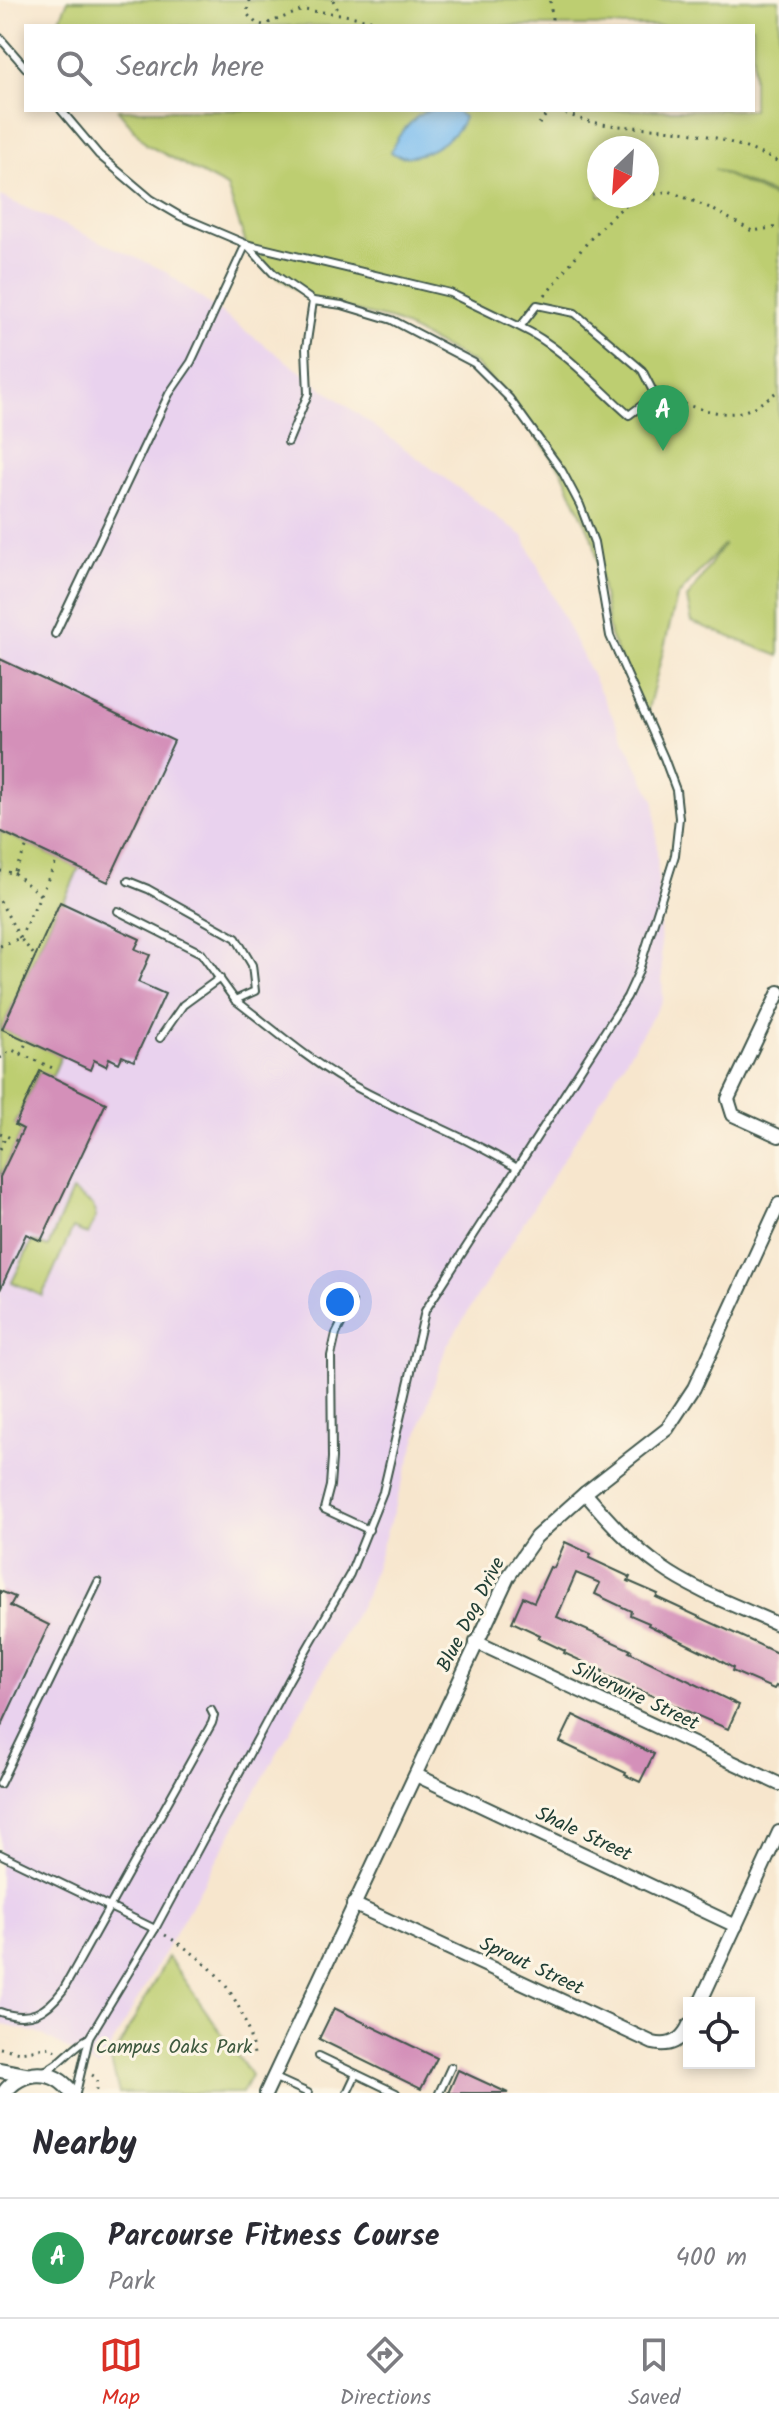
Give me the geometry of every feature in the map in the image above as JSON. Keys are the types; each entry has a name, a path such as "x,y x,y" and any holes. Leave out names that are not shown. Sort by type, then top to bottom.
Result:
{"street":[{"path":"779,992 728,1099 733,1115 779,1136"},
{"name":"Blue Dog Drive","path":"266,2093 508,1577 536,1537 585,1493 667,1429 688,1398 779,1204"},
{"path":"585,1493 622,1535 662,1568 779,1625"},
{"name":"Silverwire Street","path":"476,1642 779,1784"},
{"name":"Shale Street","path":"416,1775 736,1926"},
{"path":"703,1997 779,1832"},
{"name":"Sprout Street","path":"353,1904 653,2043 666,2044 683,2036"},
{"path":"0,2070 10,2074 55,2077 74,2093"},
{"path":"4,2093 10,2085 32,2074"}],"lane":[{"path":"0,38 24,66"},
{"path":"63,112 99,155 151,199 180,216 246,244 450,293 520,327 567,359 629,415 641,406 659,403 642,370 575,313 537,305 520,327"},
{"path":"74,2093 89,2038 155,1929 289,1680 350,1574 383,1492 425,1311 627,997 638,973 675,855 679,818 676,790 610,636 594,542 580,505 562,471 509,398 474,363 392,320 342,305 313,301 274,274 246,244"},
{"path":"55,634 169,394 191,362 246,244"},
{"path":"288,442 308,394 306,348 313,301"},
{"path":"128,881 236,938 252,965 255,991 235,1000"},
{"path":"118,911 201,953 235,1000 344,1080 492,1152 517,1168"},
{"path":"160,1038 183,1005 220,978"},
{"path":"352,1302 336,1334 331,1356 332,1458 324,1509 369,1530"},
{"path":"0,1784 98,1582"},
{"path":"0,2012 19,2016 35,2014 50,2006 63,1990 212,1723 214,1716 211,1710"},
{"path":"0,1854 155,1929"},
{"path":"32,2074 55,2067 79,2043 89,2038"},
{"path":"319,2056 395,2093"},
{"path":"439,2093 451,2067"},
{"path":"347,2093 356,2074"},
{"path":"273,2077 308,2093"}],"path":[{"path":"249,0 247,14 260,24"},
{"path":"333,0 340,14"},
{"path":"549,24 552,19 550,0"},
{"path":"266,24 303,10 388,24"},
{"path":"563,112 615,127 705,134 779,162"},
{"path":"539,124 545,116"},
{"path":"659,193 669,191 710,208 752,231 779,227"},
{"path":"537,305 608,221 624,208"},
{"path":"659,403 672,400 701,409 740,414 779,390"},
{"path":"14,873 28,844"},
{"path":"0,946 20,938 58,858"},
{"path":"0,871 14,873 40,895"},
{"path":"0,901 20,938 35,956"},
{"path":"21,1054 27,1041"},
{"path":"0,1058 12,1050 55,1069"},
{"path":"0,1133 17,1141"},
{"path":"0,1149 6,1136"},
{"path":"155,1929 200,1958 218,1975 236,2001 249,2028 255,2059"},
{"path":"0,2048 20,2052 51,2047 58,2052"},
{"path":"97,2078 97,2093"}],"shaded area":[{"path":"0,196 163,270 523,536 655,802 663,1000 446,1347 366,1596 99,2068 41,2034 0,2024"}],"green space":[{"path":"68,0 779,0 779,197 714,169 779,200 779,656 692,622 687,599 724,544 677,597 646,717 610,636 594,542 562,471 509,398 474,363 392,320 313,301 274,274 246,244 227,187 147,145 120,112 755,112 755,24 58,24"},
{"path":"0,831 79,868 63,904 59,903 2,1029 61,1056 52,1077 39,1072 15,1124 23,1129 0,1177"},
{"path":"72,1191 93,1205 96,1217 88,1235 73,1228 42,1296 12,1282 32,1241 48,1247"},
{"name":"Campus Oaks Park","path":"168,1957 251,2075 242,2093 119,2093 111,2061"}],"water":[{"path":"426,112 457,112 464,117 453,134 433,149 410,156 391,152 406,127"}],"building":[{"path":"0,659 174,741 108,882 0,831"},
{"path":"60,902 140,939 135,949 150,955 138,982 165,994 134,1061 122,1056 119,1063 109,1058 106,1066 94,1060 90,1070 2,1029"},
{"path":"40,1071 106,1103 41,1241 26,1234 0,1290 0,1177 23,1129 15,1125"},
{"path":"565,1542 591,1554 589,1558 630,1577 628,1581 658,1594 656,1597 779,1654 779,1688 776,1686 774,1689 732,1671 733,1668 712,1656 630,1615 631,1611 595,1594 600,1583 576,1573 557,1617 631,1650 629,1652 739,1705 728,1729 602,1674 603,1671 564,1653 538,1638 540,1635 512,1622 523,1597 534,1602"},
{"path":"0,1591 15,1597 10,1606 49,1625 0,1729"},
{"path":"573,1715 654,1754 640,1782 560,1742"},
{"path":"334,2008 437,2058 421,2089 319,2039"},
{"path":"458,2070 508,2093 448,2093"}],"place":[{"name":"Parcourse Fitness Course","path":"663,451"}]}
